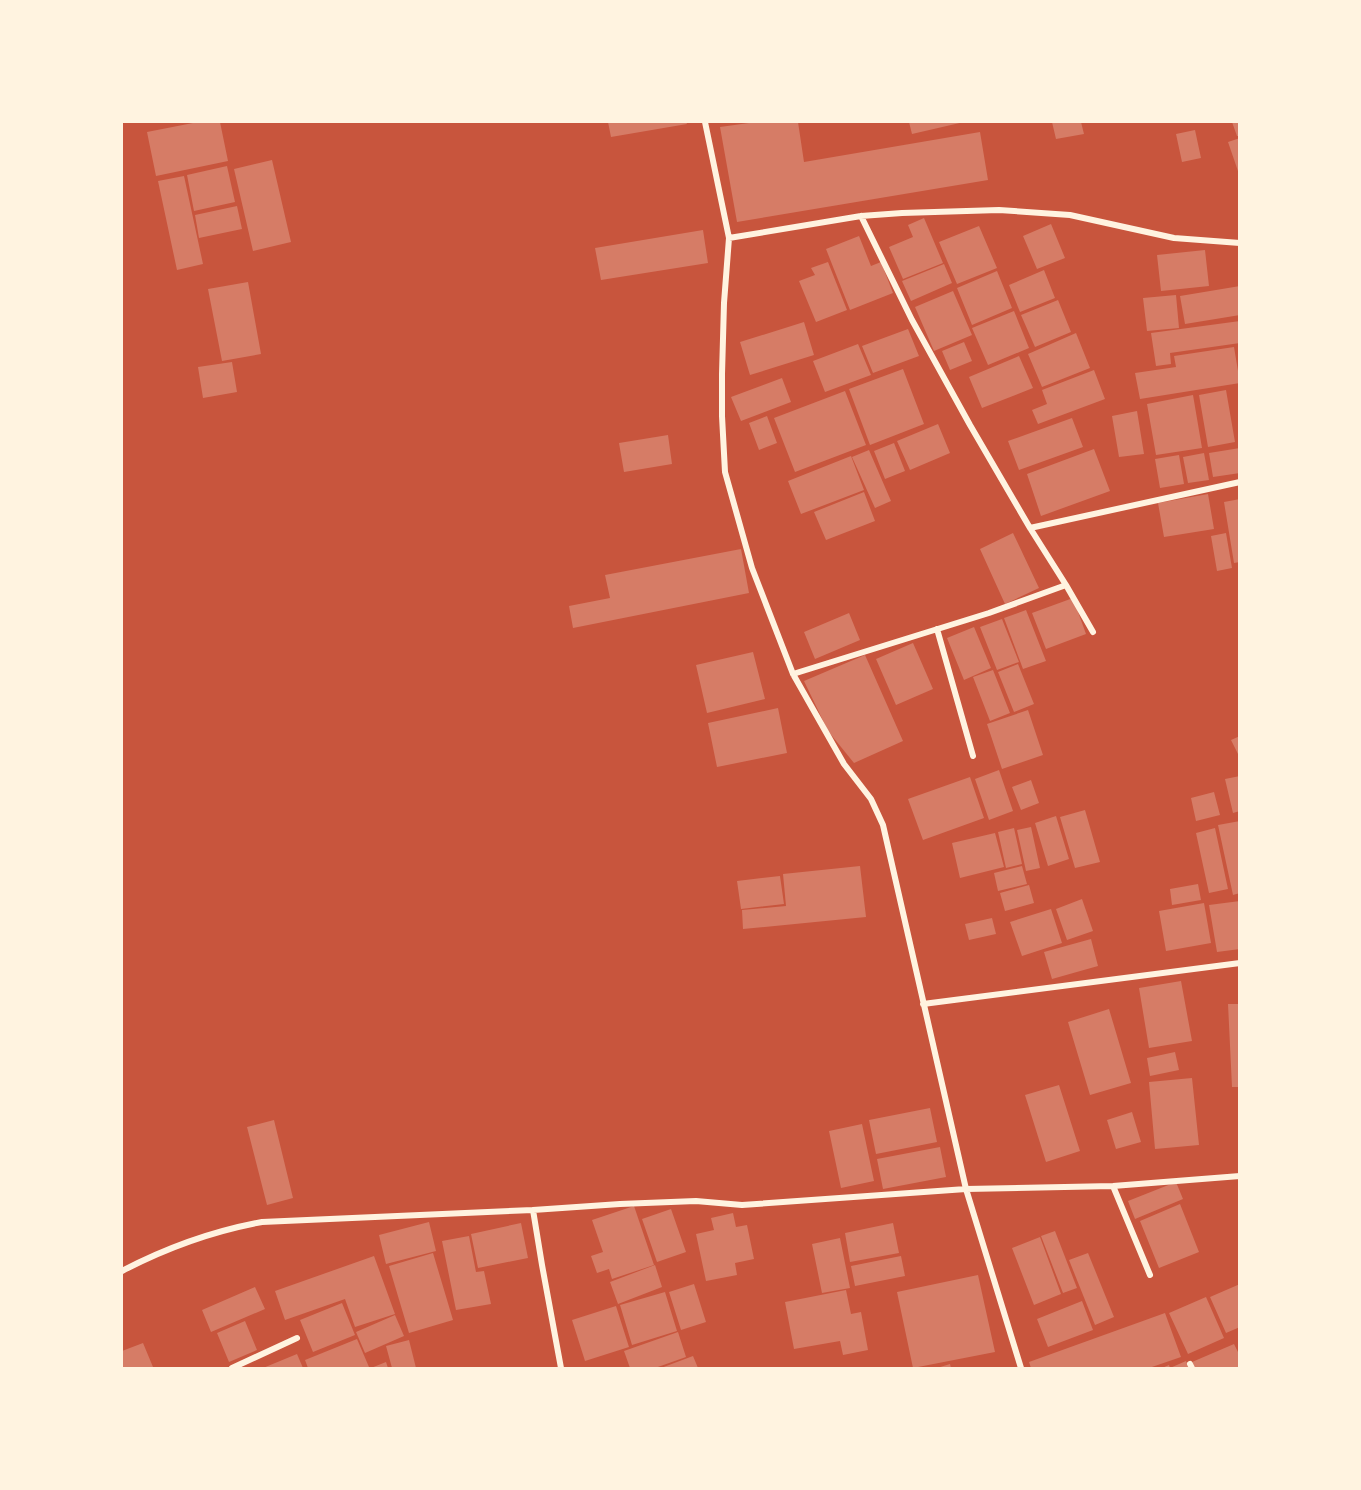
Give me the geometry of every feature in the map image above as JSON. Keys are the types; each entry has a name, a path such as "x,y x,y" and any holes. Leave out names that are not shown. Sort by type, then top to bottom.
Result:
{"street":[{"path":"705,122 729,238 722,374 725,472 752,568 793,674 844,764 871,799 883,825 966,1189 1021,1368"},
{"path":"729,238 861,216 999,210 1070,215 1174,238 1239,243"},
{"path":"861,216 912,320 970,425 1092,632"},
{"path":"1030,528 1239,482"},
{"path":"793,674 989,613 1066,585"},
{"path":"937,629 973,756"},
{"path":"923,1004 1239,963"},
{"path":"122,1271 154,1255 198,1238 236,1226 262,1222 533,1210 595,1205 696,1202 742,1204 966,1189 1113,1186 1239,1176"},
{"path":"1113,1186 1150,1275"},
{"path":"533,1210 561,1368"},
{"path":"232,1368 297,1338"}],"building":[{"path":"198,122 220,122 228,161 156,176 147,132"},
{"path":"608,122 686,122 687,124 611,137"},
{"path":"756,122 798,122 804,162 980,132 988,180 737,222 720,127"},
{"path":"909,122 964,122 912,134"},
{"path":"1052,122 1081,122 1084,134 1056,139"},
{"path":"1232,122 1240,122 1240,136 1237,136"},
{"path":"1195,130 1201,158 1182,162 1176,134"},
{"path":"1240,138 1240,174 1239,174 1228,142"},
{"path":"272,160 291,242 253,251 234,169"},
{"path":"227,166 235,202 194,211 187,175"},
{"path":"184,176 203,264 177,270 158,181"},
{"path":"237,206 242,229 199,238 195,215"},
{"path":"924,218 943,263 903,279 889,247 913,237 908,225"},
{"path":"1051,224 1065,258 1037,269 1023,236"},
{"path":"979,226 997,268 957,284 939,242"},
{"path":"703,230 708,263 601,280 595,248"},
{"path":"859,236 871,266 881,262 893,293 850,310 826,249"},
{"path":"1205,250 1209,286 1161,291 1157,255"},
{"path":"828,262 847,310 816,322 799,281 815,275 811,268"},
{"path":"944,264 952,283 911,301 902,281"},
{"path":"1044,270 1055,298 1020,312 1009,285"},
{"path":"997,271 1012,308 972,325 957,288"},
{"path":"248,282 261,354 222,361 208,289"},
{"path":"1240,286 1240,315 1185,324 1180,296"},
{"path":"953,291 972,335 934,351 915,307"},
{"path":"1176,295 1179,328 1147,331 1143,298"},
{"path":"1058,300 1071,332 1035,347 1021,315"},
{"path":"1014,311 1029,348 988,365 972,328"},
{"path":"1240,321 1240,343 1170,353 1171,364 1156,366 1151,333"},
{"path":"804,322 814,355 750,375 740,342"},
{"path":"908,329 919,356 873,373 862,346"},
{"path":"1076,333 1090,368 1042,387 1028,354"},
{"path":"964,342 972,361 950,370 942,351"},
{"path":"858,344 871,375 825,392 813,361"},
{"path":"1234,347 1240,383 1140,399 1135,373 1176,367 1174,356"},
{"path":"1019,356 1033,388 982,408 969,377"},
{"path":"232,362 237,392 203,398 198,367"},
{"path":"903,369 924,424 870,445 849,389"},
{"path":"1094,370 1105,399 1038,424 1032,410 1047,404 1042,390"},
{"path":"782,378 791,402 741,421 731,397"},
{"path":"1226,390 1235,442 1208,447 1199,395"},
{"path":"845,391 866,445 795,472 774,418"},
{"path":"1193,395 1202,448 1156,455 1147,404"},
{"path":"1137,411 1144,454 1119,457 1112,416"},
{"path":"767,416 777,443 759,450 749,423"},
{"path":"1072,418 1083,447 1019,470 1008,441"},
{"path":"938,424 950,453 910,470 897,441"},
{"path":"668,435 672,464 624,472 619,443"},
{"path":"894,443 905,471 885,479 874,451"},
{"path":"1240,448 1240,473 1213,477 1209,453"},
{"path":"1094,449 1110,491 1041,516 1027,474"},
{"path":"869,450 891,501 875,508 852,457"},
{"path":"1204,453 1209,480 1188,483 1183,457"},
{"path":"1179,455 1184,484 1160,488 1155,459"},
{"path":"851,456 864,490 801,514 788,481"},
{"path":"864,492 875,521 826,540 814,512"},
{"path":"1208,494 1214,529 1164,537 1158,503"},
{"path":"1240,499 1240,562 1234,563 1224,502"},
{"path":"1013,533 1039,588 1005,604 980,549"},
{"path":"1226,533 1232,568 1217,571 1211,536"},
{"path":"741,549 749,593 573,628 569,606 610,598 605,575"},
{"path":"1073,598 1086,634 1046,649 1032,613"},
{"path":"1026,610 1046,661 1023,669 1004,618"},
{"path":"849,613 860,640 815,659 804,632"},
{"path":"1002,619 1019,662 997,670 980,627"},
{"path":"974,627 991,668 964,680 947,638"},
{"path":"913,643 933,689 896,705 876,659"},
{"path":"753,652 765,699 707,713 696,665"},
{"path":"865,655 903,741 854,763 828,731 804,681"},
{"path":"1018,664 1034,704 1014,712 998,672"},
{"path":"993,670 1010,713 990,721 973,677"},
{"path":"778,708 787,753 717,767 708,723"},
{"path":"1028,710 1043,755 1002,769 987,724"},
{"path":"1240,736 1240,758 1231,740"},
{"path":"999,770 1013,811 989,820 975,779"},
{"path":"1240,776 1240,811 1233,813 1225,779"},
{"path":"970,777 984,818 923,840 908,799"},
{"path":"1031,780 1039,803 1021,810 1012,787"},
{"path":"1214,792 1220,815 1196,821 1191,798"},
{"path":"1085,810 1100,862 1075,868 1060,817"},
{"path":"1056,816 1069,859 1048,866 1035,823"},
{"path":"1240,821 1240,893 1233,895 1218,825"},
{"path":"1031,827 1040,868 1026,871 1017,830"},
{"path":"1014,828 1022,864 1006,868 998,832"},
{"path":"1215,828 1228,889 1209,893 1196,833"},
{"path":"995,833 1004,867 960,878 952,843"},
{"path":"860,866 866,917 743,929 742,910 786,906 783,874"},
{"path":"1022,866 1027,884 998,891 994,873"},
{"path":"780,876 784,904 741,909 737,881"},
{"path":"1198,884 1201,900 1172,905 1170,889"},
{"path":"1029,885 1034,903 1005,911 1000,893"},
{"path":"1082,899 1093,931 1067,940 1056,909"},
{"path":"1240,901 1240,949 1217,952 1209,905"},
{"path":"1204,903 1211,943 1166,951 1159,911"},
{"path":"1051,909 1062,943 1022,956 1010,922"},
{"path":"992,918 996,934 969,940 965,924"},
{"path":"1091,939 1098,966 1052,979 1044,952"},
{"path":"1181,981 1192,1041 1149,1048 1139,988"},
{"path":"1228,1004 1240,1004 1240,1087 1232,1087"},
{"path":"1109,1009 1131,1083 1090,1095 1068,1022"},
{"path":"1175,1052 1179,1070 1150,1076 1147,1058"},
{"path":"1192,1078 1199,1145 1155,1149 1149,1082"},
{"path":"1059,1085 1080,1151 1046,1162 1025,1095"},
{"path":"930,1108 937,1142 876,1154 869,1120"},
{"path":"1132,1112 1141,1142 1116,1149 1107,1120"},
{"path":"274,1120 293,1198 267,1205 247,1127"},
{"path":"862,1124 874,1181 841,1188 829,1131"},
{"path":"940,1147 946,1177 883,1189 877,1159"},
{"path":"1176,1182 1183,1199 1135,1219 1128,1201"},
{"path":"1180,1204 1199,1252 1159,1268 1140,1221"},
{"path":"634,1206 654,1265 612,1279 609,1269 597,1273 591,1256 603,1252 592,1220"},
{"path":"671,1209 686,1252 657,1262 642,1219"},
{"path":"733,1213 736,1227 747,1225 754,1259 735,1263 737,1275 706,1281 696,1234 714,1230 711,1218"},
{"path":"429,1222 436,1251 386,1264 379,1235"},
{"path":"521,1223 528,1258 478,1268 471,1234"},
{"path":"893,1223 899,1253 850,1262 845,1233"},
{"path":"1055,1231 1077,1288 1063,1293 1041,1236"},
{"path":"469,1236 476,1272 484,1271 491,1304 456,1310 442,1241"},
{"path":"1040,1237 1061,1294 1034,1305 1012,1248"},
{"path":"840,1238 850,1288 822,1293 812,1244"},
{"path":"433,1253 453,1320 409,1333 389,1266"},
{"path":"1088,1253 1114,1317 1095,1325 1069,1260"},
{"path":"374,1256 395,1314 355,1327 345,1299 285,1320 275,1291"},
{"path":"901,1256 905,1276 855,1286 851,1266"},
{"path":"655,1265 662,1287 618,1304 610,1282"},
{"path":"978,1275 995,1352 913,1368 897,1292"},
{"path":"694,1284 706,1322 681,1330 669,1292"},
{"path":"1240,1284 1240,1327 1226,1333 1210,1297"},
{"path":"255,1287 265,1309 211,1332 202,1310"},
{"path":"846,1290 851,1314 861,1312 868,1350 843,1355 840,1341 794,1349 785,1302"},
{"path":"665,1292 677,1331 632,1345 620,1305"},
{"path":"1206,1297 1224,1338 1188,1354 1169,1313"},
{"path":"1082,1301 1093,1330 1048,1347 1037,1319"},
{"path":"342,1303 355,1335 313,1352 300,1320"},
{"path":"616,1306 629,1347 585,1361 572,1320"},
{"path":"1165,1313 1181,1357 1149,1368 1031,1368 1029,1362"},
{"path":"395,1315 404,1336 365,1353 356,1332"},
{"path":"245,1321 257,1350 229,1362 217,1333"},
{"path":"678,1332 686,1357 655,1368 630,1368 624,1351"},
{"path":"357,1339 369,1367 308,1368 305,1360"},
{"path":"409,1340 416,1368 392,1368 386,1346"},
{"path":"143,1343 153,1367 122,1368 122,1351"},
{"path":"1234,1344 1240,1356 1240,1368 1195,1368 1192,1362"},
{"path":"297,1354 303,1368 263,1368"},
{"path":"693,1356 698,1368 661,1368"},
{"path":"1186,1361 1189,1368 1170,1368"},
{"path":"386,1362 388,1368 371,1368"},
{"path":"950,1364 951,1368 937,1368"}]}
